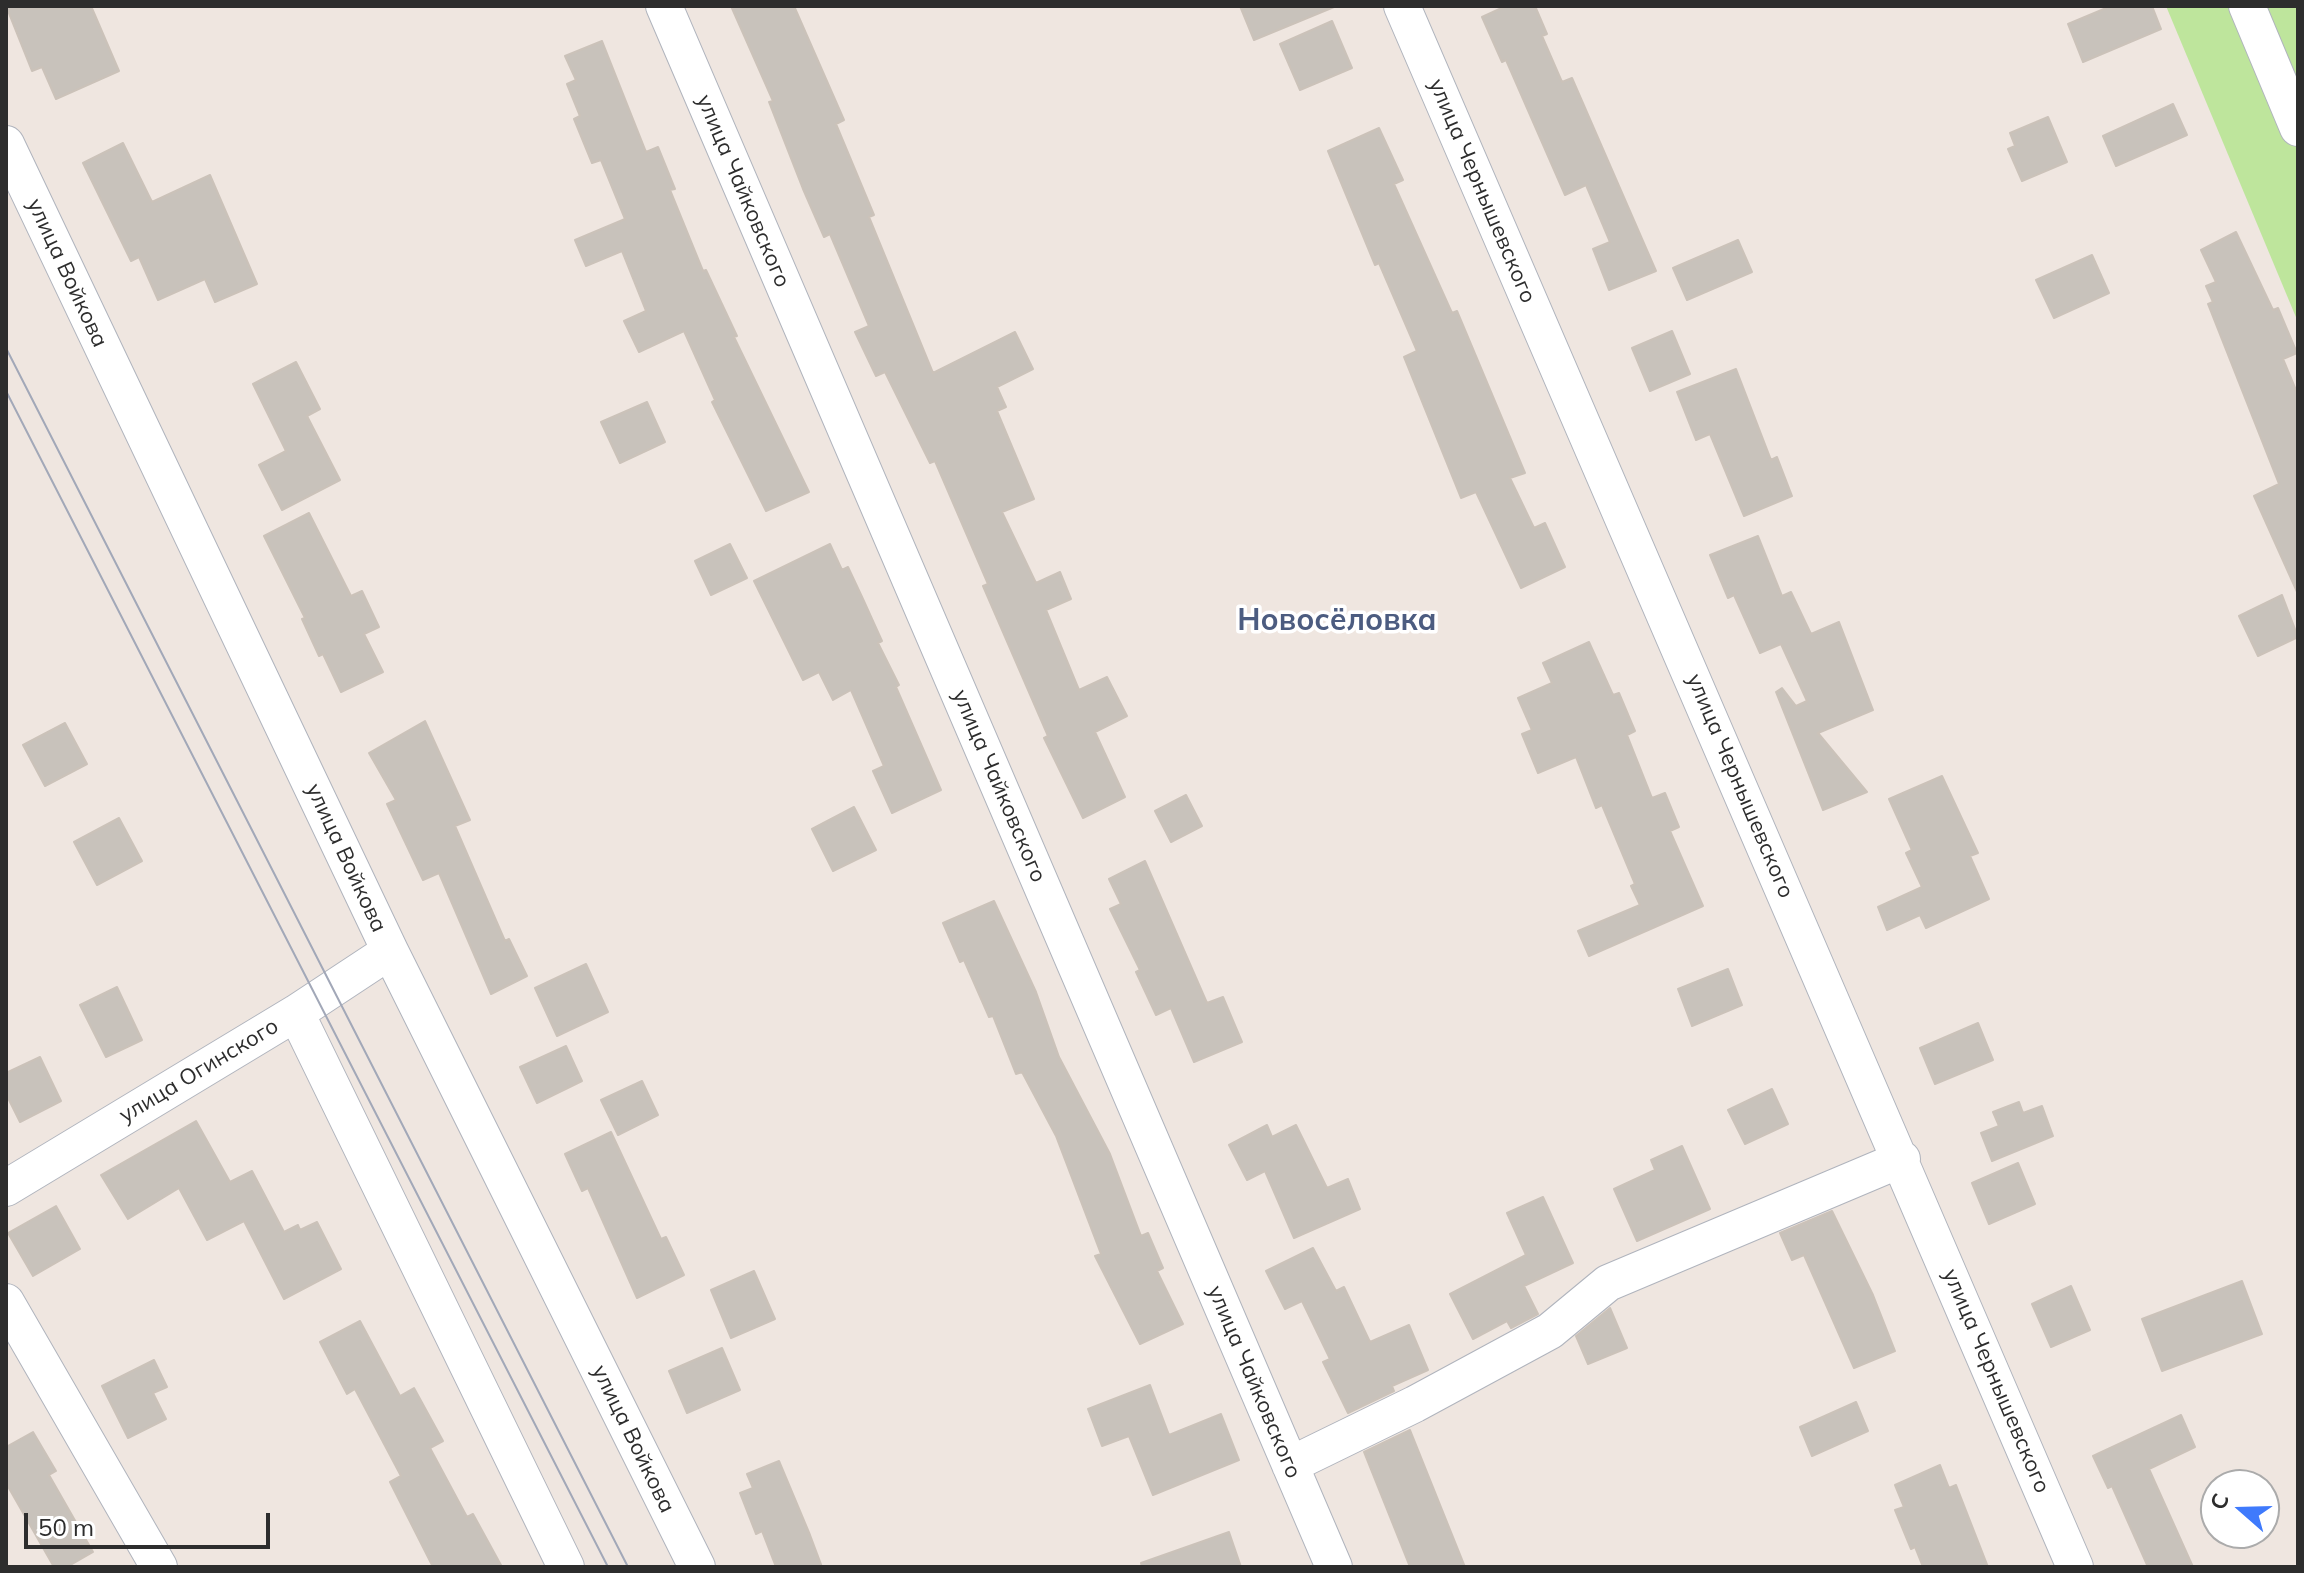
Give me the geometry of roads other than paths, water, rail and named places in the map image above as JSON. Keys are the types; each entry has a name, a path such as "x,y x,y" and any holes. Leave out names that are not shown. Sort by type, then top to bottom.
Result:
{"street":[{"name":"улица Чайковского","path":"664,6 1334,1567"},
{"name":"улица Чернышевского","path":"1402,6 1902,1159 2075,1567"},
{"path":"2247,6 2298,128"},
{"name":"улица Войкова","path":"6,144 390,951 697,1567"},
{"name":"улица Огинского","path":"6,1188 296,1013 390,951"},
{"path":"296,1013 566,1567"},
{"path":"1290,1465 1415,1404 1550,1331 1608,1283 1902,1159"},
{"path":"6,1302 159,1567"}],"tram line":[{"path":"6,348 628,1567"},
{"path":"6,391 608,1567"}],"district":[{"name":"Новосёловка","path":"1337,621"}]}
